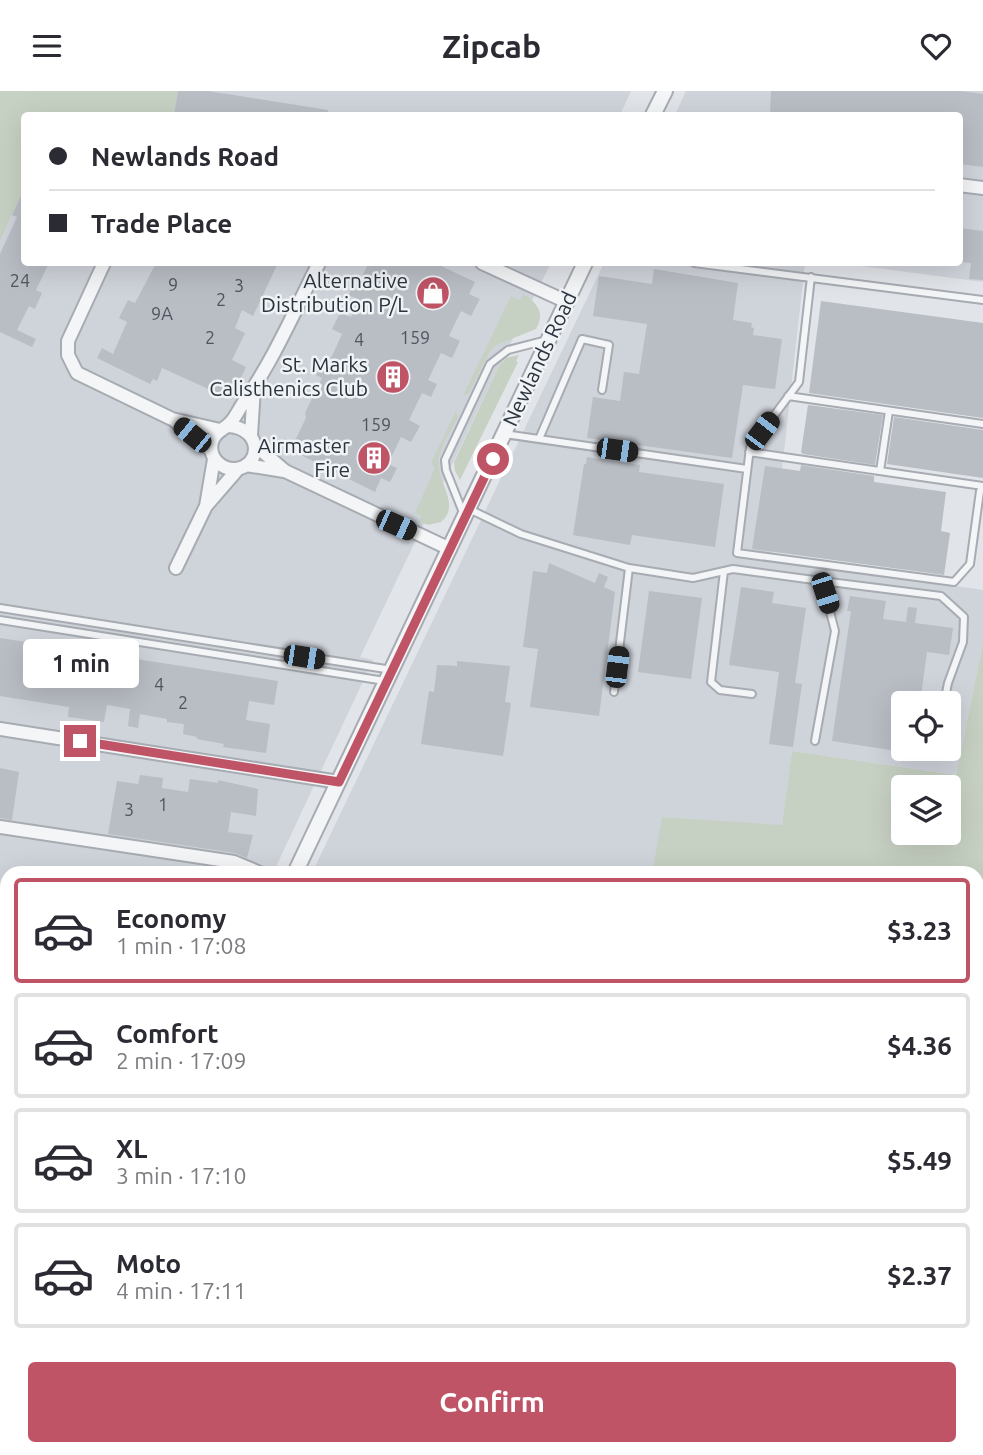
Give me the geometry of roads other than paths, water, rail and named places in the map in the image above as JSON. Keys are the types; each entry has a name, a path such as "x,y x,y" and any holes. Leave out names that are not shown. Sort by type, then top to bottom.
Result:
{"street":[{"path":"654,112 665,91"},
{"path":"963,186 983,188"},
{"path":"103,266 68,341 68,355 77,373 172,419 225,468 285,471"},
{"path":"206,506 213,439 254,388 317,266"},
{"path":"489,266 567,302"},
{"name":"Newlands Road","path":"298,866 584,266"},
{"path":"176,568 206,506 253,456 254,388"},
{"path":"172,419 224,428 241,427 285,471 450,549"},
{"path":"0,729 339,782"},
{"path":"0,827 234,862 242,866"}],"lane":[{"path":"719,266 983,300"},
{"path":"749,452 983,487 980,491 970,564 954,582 737,553 749,452 750,448 799,382 811,277"},
{"path":"539,439 582,339 609,345 602,390"},
{"path":"549,340 508,350 490,364 445,460 446,470 467,513 522,534 629,568 693,578 733,569 941,596 964,617 963,642 946,691"},
{"path":"788,396 983,424"},
{"path":"880,471 889,411"},
{"path":"504,434 747,469"},
{"path":"614,692 629,568"},
{"path":"724,572 711,682 720,690 752,694"},
{"path":"814,580 825,593 835,631 815,741"},
{"path":"0,608 390,676"},
{"path":"0,620 390,676"}],"place":[{"name":"Alternative Distribution P/L","path":"433,293"},
{"name":"St. Marks Calisthenics Club","path":"393,377"},
{"name":"Airmaster Fire","path":"374,458"}]}
